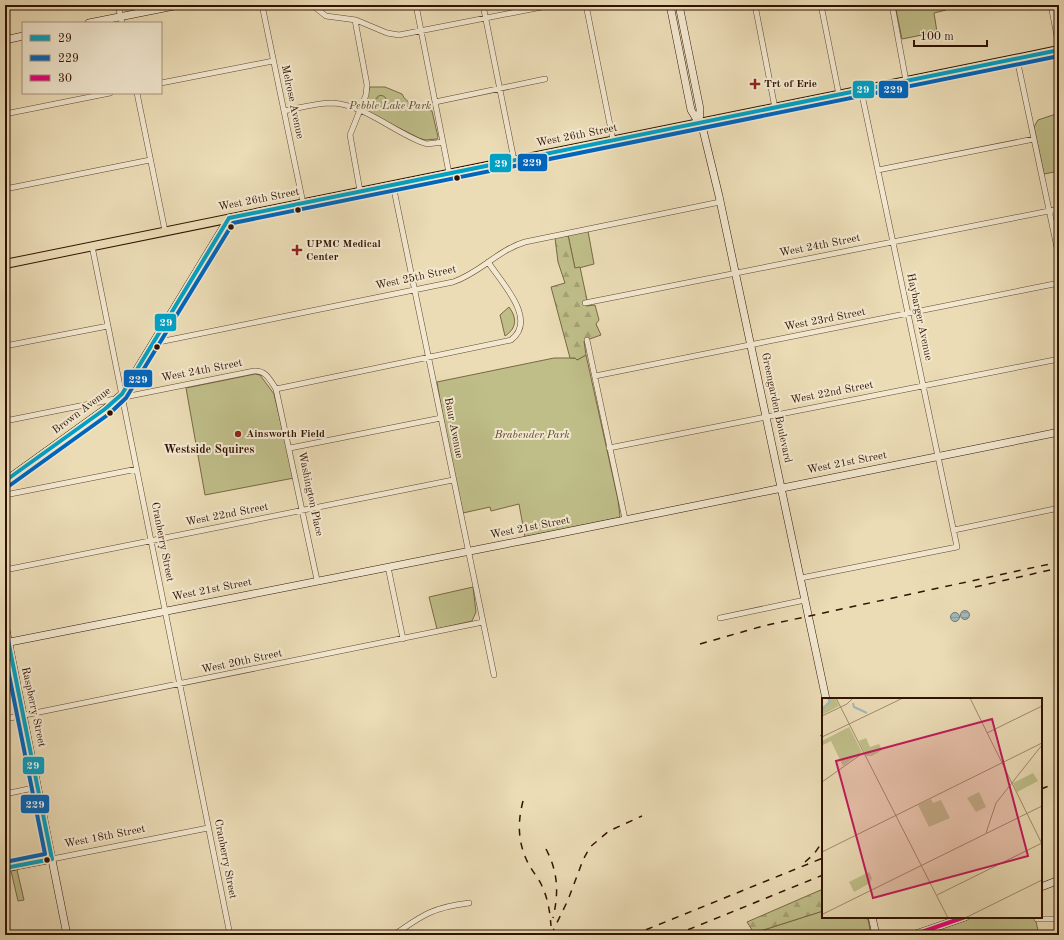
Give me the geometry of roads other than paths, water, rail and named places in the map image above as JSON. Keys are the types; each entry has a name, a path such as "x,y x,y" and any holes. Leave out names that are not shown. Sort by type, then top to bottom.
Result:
{"main road":[{"name":"West 26th Street","path":"5,264 1017,59 1059,49"}],"street":[{"path":"118,5 121,20"},
{"path":"100,22 121,20 179,5"},
{"name":"Melrose Avenue","path":"262,5 303,203"},
{"path":"312,5 326,16 355,20 390,34 399,35 552,5"},
{"path":"416,5 449,173"},
{"path":"483,5 514,160"},
{"path":"586,5 613,140"},
{"name":"Greengarden Boulevard","path":"670,5 691,110 699,123 707,146 736,273 826,698"},
{"name":"Greengarden Boulevard","path":"679,5 700,109 699,123"},
{"path":"755,5 775,108"},
{"path":"821,5 839,95"},
{"path":"892,5 906,81"},
{"path":"1051,5 1059,49"},
{"path":"355,20 367,85 366,95 350,135 360,191"},
{"path":"5,40 22,36"},
{"path":"1017,59 1048,211 1059,257"},
{"path":"162,83 273,61"},
{"path":"435,102 545,79"},
{"name":"Haybarger Avenue","path":"801,578 957,547 861,90"},
{"path":"5,114 105,94"},
{"path":"137,94 165,231"},
{"path":"284,112 327,103 342,105 360,111 421,142 430,144 443,142"},
{"path":"878,170 1034,139"},
{"path":"5,189 150,160"},
{"name":"Baur Avenue","path":"393,185 494,675"},
{"name":"West 25th Street","path":"154,343 459,280 507,249 525,242 720,202"},
{"name":"West 24th Street","path":"585,303 1059,209"},
{"name":"Brown Avenue","path":"5,481 121,396 229,218"},
{"name":"Cranberry Street","path":"92,246 230,935"},
{"path":"276,389 507,342 519,332 522,321 519,310 488,262"},
{"name":"West 23rd Street","path":"594,376 1059,283"},
{"path":"5,346 108,326"},
{"path":"587,340 625,519"},
{"name":"West 22nd Street","path":"609,448 1059,359"},
{"name":"West 24th Street","path":"5,421 121,396 254,371 262,371"},
{"name":"Washington Place","path":"262,371 268,376 276,389 290,448 317,580"},
{"path":"290,448 441,418"},
{"name":"West 21st Street","path":"7,642 469,551 1059,432"},
{"path":"5,495 137,469"},
{"name":"West 22nd Street","path":"5,570 454,480"},
{"path":"954,530 1059,508"},
{"path":"388,566 403,639"},
{"path":"720,618 805,600"},
{"name":"West 20th Street","path":"5,719 180,685 483,622"},
{"name":"Raspberry Street","path":"5,625 7,642 38,787 67,935"},
{"path":"5,794 38,787"},
{"name":"West 18th Street","path":"5,868 208,828"},
{"path":"1042,887 1059,880"},
{"path":"394,935 426,913 450,905 469,903"},
{"path":"872,918 876,935"},
{"path":"913,935 962,918"},
{"path":"1037,918 1059,919"}],"water":[{"path":"963,611 967,611 969,615 967,619 963,619 961,617 961,613"},
{"path":"953,613 957,613 959,617 957,621 953,621 951,619 951,615"}],"railway":[{"path":"700,644 763,626 1059,562"},
{"path":"975,587 1059,568"},
{"path":"1042,789 1059,782"},
{"path":"523,801 519,826 521,842 525,857 544,891 551,926"},
{"path":"551,935 568,900 583,860 590,847 609,831 642,816"},
{"path":"805,862 814,854 822,842"},
{"path":"546,849 553,866 557,891 553,918"},
{"path":"633,935 822,858"},
{"path":"675,935 822,875"}],"place":[{"name":"Trt of Erie","path":"755,84"},
{"name":"UPMC Medical Center","path":"297,250"},
{"name":"Ainsworth Field","path":"238,434"}],"district":[{"name":"Westside Squires","path":"209,450"}],"park label":[{"name":"Pebble Lake Park","path":"390,106"},
{"name":"Brabender Park","path":"532,435"}]}
